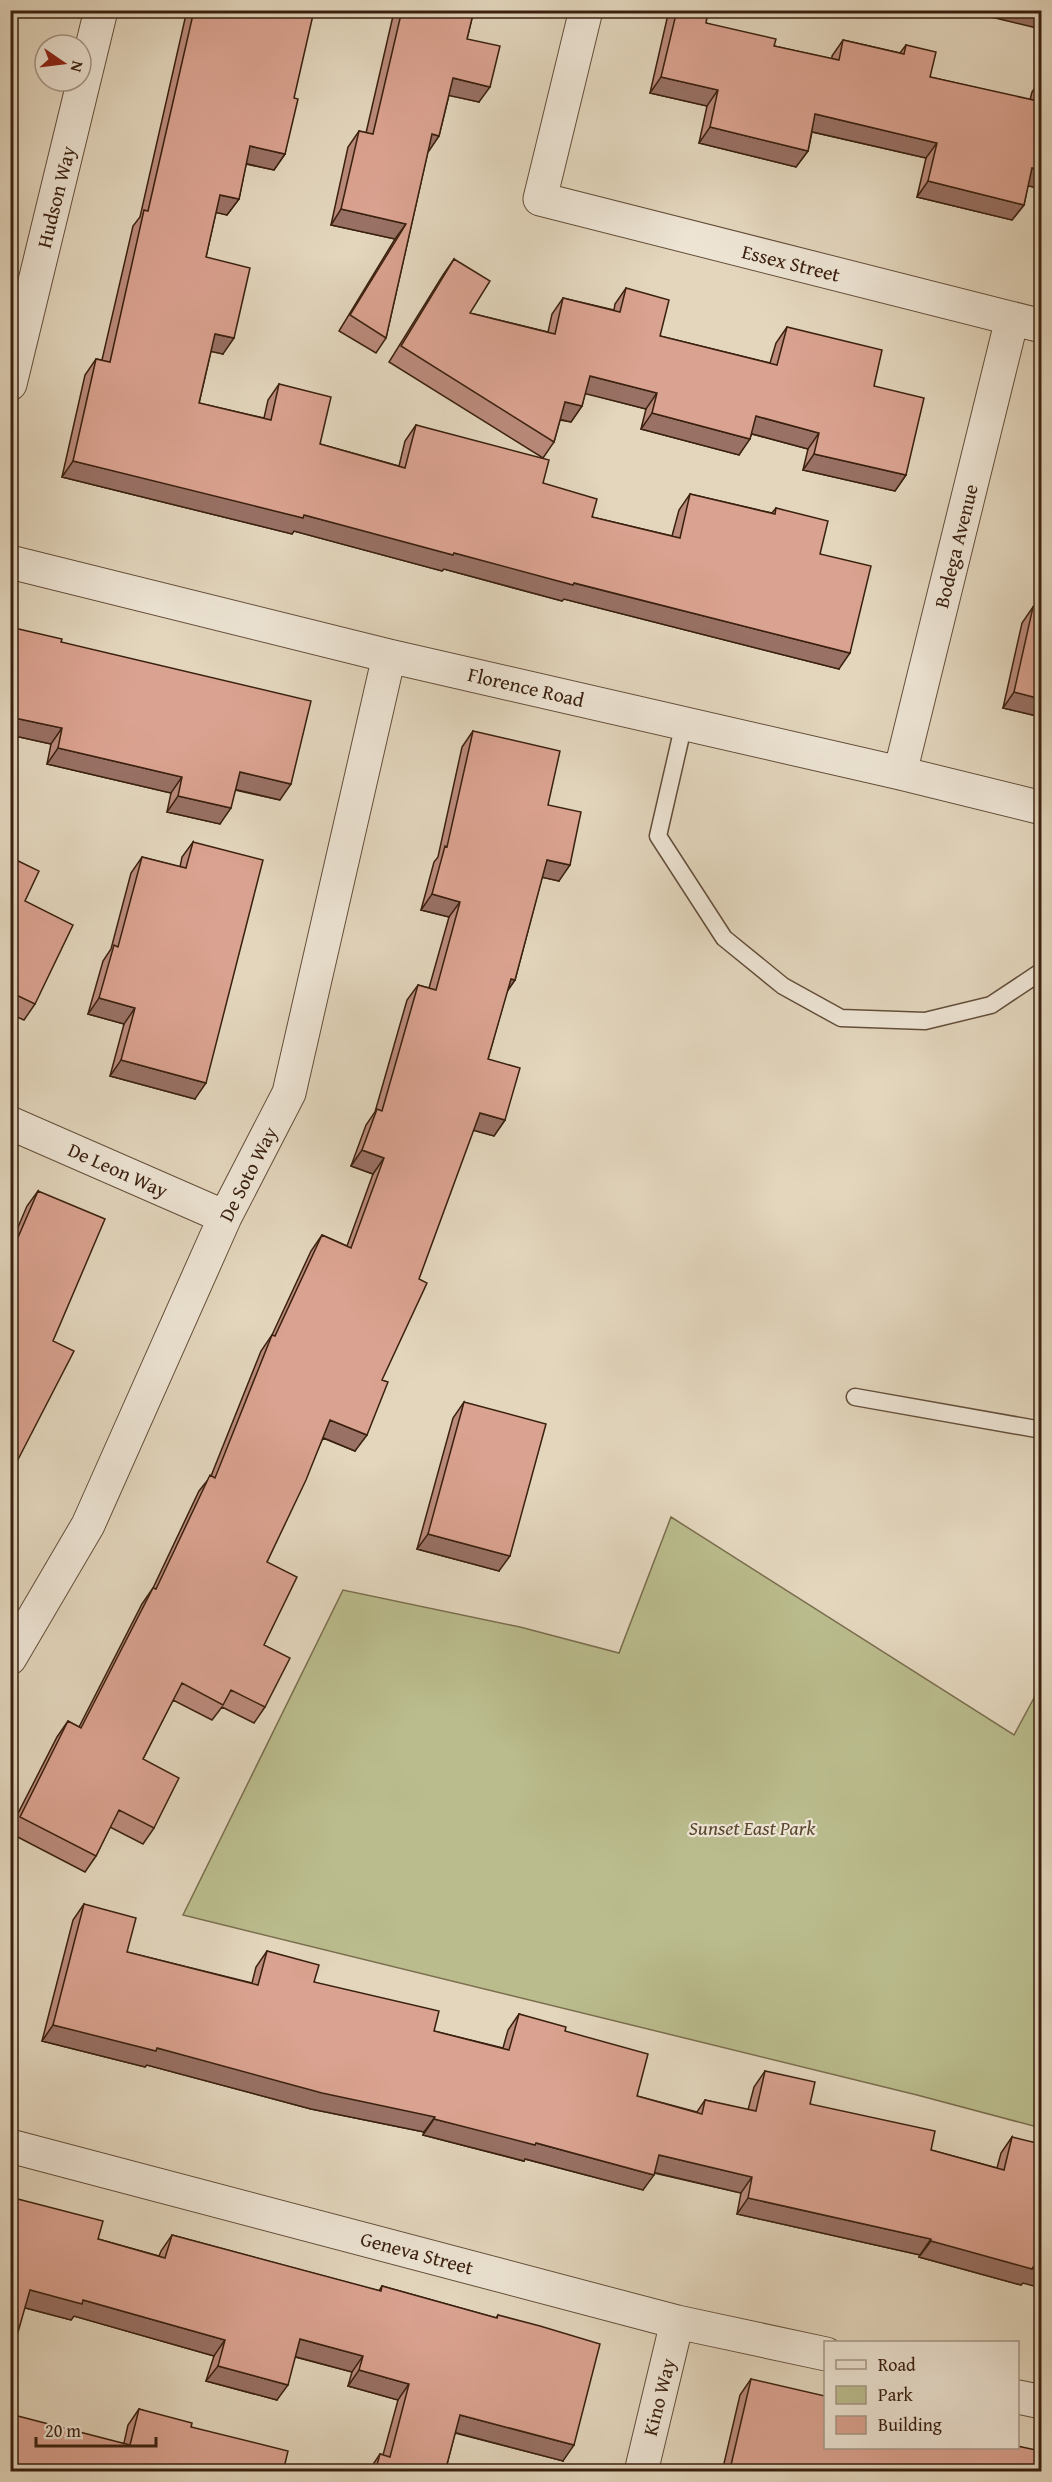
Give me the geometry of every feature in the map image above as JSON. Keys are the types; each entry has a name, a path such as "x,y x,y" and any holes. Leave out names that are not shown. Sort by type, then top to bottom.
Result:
{"street":[{"name":"Hudson Way","path":"10,384 101,10"},
{"name":"Essex Street","path":"586,10 540,199 1027,322"},
{"name":"Bodega Avenue","path":"900,773 1027,322"},
{"name":"Florence Road","path":"10,562 389,656 900,773 1041,808"},
{"name":"De Soto Way","path":"10,1658 88,1525 225,1217 289,1093 389,656"},
{"name":"De Leon Way","path":"10,1123 225,1217"},
{"name":"Geneva Street","path":"10,2146 677,2322 824,2354"},
{"name":"Kino Way","path":"641,2472 677,2322"},
{"path":"1019,2397 1041,2402"}],"lane":[{"path":"684,723 658,836 724,938 783,986 841,1018 925,1021 991,1005 1041,971"},
{"path":"855,1397 1041,1430"}],"green space":[{"name":"Sunset East Park","path":"671,1517 1014,1735 1041,1685 1041,2128 917,2095 183,1915 343,1590 520,1627 619,1653"}],"building":[{"path":"10,10 14,10 10,24"},
{"path":"194,10 294,10 313,15 294,98 298,99 285,154 250,146 239,199 220,195 206,257 250,268 234,338 215,334 199,403 271,420 279,384 331,397 320,444 405,468 416,425 549,460 543,483 597,499 592,517 680,538 690,494 775,514 776,508 828,521 820,554 871,566 850,653 574,583 573,585 454,553 453,555 304,515 303,518 73,461 96,359 110,362 144,210 148,211"},
{"path":"402,10 474,10 467,39 500,46 490,87 453,78 439,136 432,134 386,338 350,315 406,224 341,209 359,131 373,134"},
{"path":"677,10 708,10 706,23 776,39 774,46 839,60 843,40 904,54 906,45 936,52 930,77 1038,101 1041,84 1041,170 1032,168 1024,205 928,181 937,143 815,114 808,151 710,127 718,90 661,77"},
{"path":"454,259 490,281 470,313 555,334 563,298 620,312 626,288 669,300 660,336 777,365 787,327 882,350 874,386 924,398 906,475 814,454 819,433 756,416 750,439 652,413 657,393 590,376 582,406 565,402 554,442 401,346"},
{"path":"1033,607 1041,608 1041,699 1014,692"},
{"path":"10,627 62,639 61,642 311,701 291,784 240,772 231,808 178,796 182,777 58,748 62,728 10,717"},
{"path":"473,731 560,751 548,805 581,812 570,865 547,860 515,980 511,979 488,1059 520,1068 505,1120 480,1113 419,1279 427,1283 382,1380 388,1382 367,1435 330,1420 306,1480 267,1562 297,1577 264,1645 290,1658 265,1707 231,1690 223,1705 182,1683 143,1759 179,1778 154,1828 119,1810 96,1856 20,1817 68,1721 81,1728 153,1588 156,1589 210,1475 215,1478 272,1335 275,1336 322,1235 351,1248 384,1158 362,1150 377,1109 382,1111 418,985 436,990 460,902 432,894 445,846 447,847"},
{"path":"193,842 263,860 206,1083 121,1060 135,1008 99,998 114,945 118,947 142,857 186,868"},
{"path":"10,857 39,871 25,901 73,925 35,1004 10,992"},
{"path":"38,1191 105,1219 53,1341 74,1351 10,1475 10,1256"},
{"path":"464,1402 546,1424 510,1556 428,1534"},
{"path":"84,1904 136,1918 127,1952 258,1985 267,1951 319,1965 314,1982 439,2011 434,2031 509,2050 519,2014 566,2027 565,2031 648,2054 637,2096 702,2114 705,2100 756,2111 765,2071 815,2082 810,2104 935,2131 931,2150 1004,2170 1012,2137 1041,2144 1041,2269 1033,2267 1032,2269 931,2241 931,2239 748,2198 752,2177 659,2155 654,2175 536,2143 535,2145 434,2119 435,2117 322,2093 157,2048 156,2051 53,2025"},
{"path":"10,2197 103,2221 98,2239 165,2258 172,2235 381,2291 382,2286 497,2318 498,2315 600,2344 574,2445 460,2415 445,2472 375,2472 380,2454 390,2457 409,2384 359,2370 363,2356 300,2339 288,2385 218,2366 225,2340 83,2300 82,2304 30,2290 10,2360"},
{"path":"751,2379 824,2396 824,2449 1019,2449 1019,2446 1041,2451 1041,2472 761,2472 731,2465"},
{"path":"139,2409 192,2423 191,2427 288,2451 283,2472 10,2472 10,2414 130,2445"}]}
